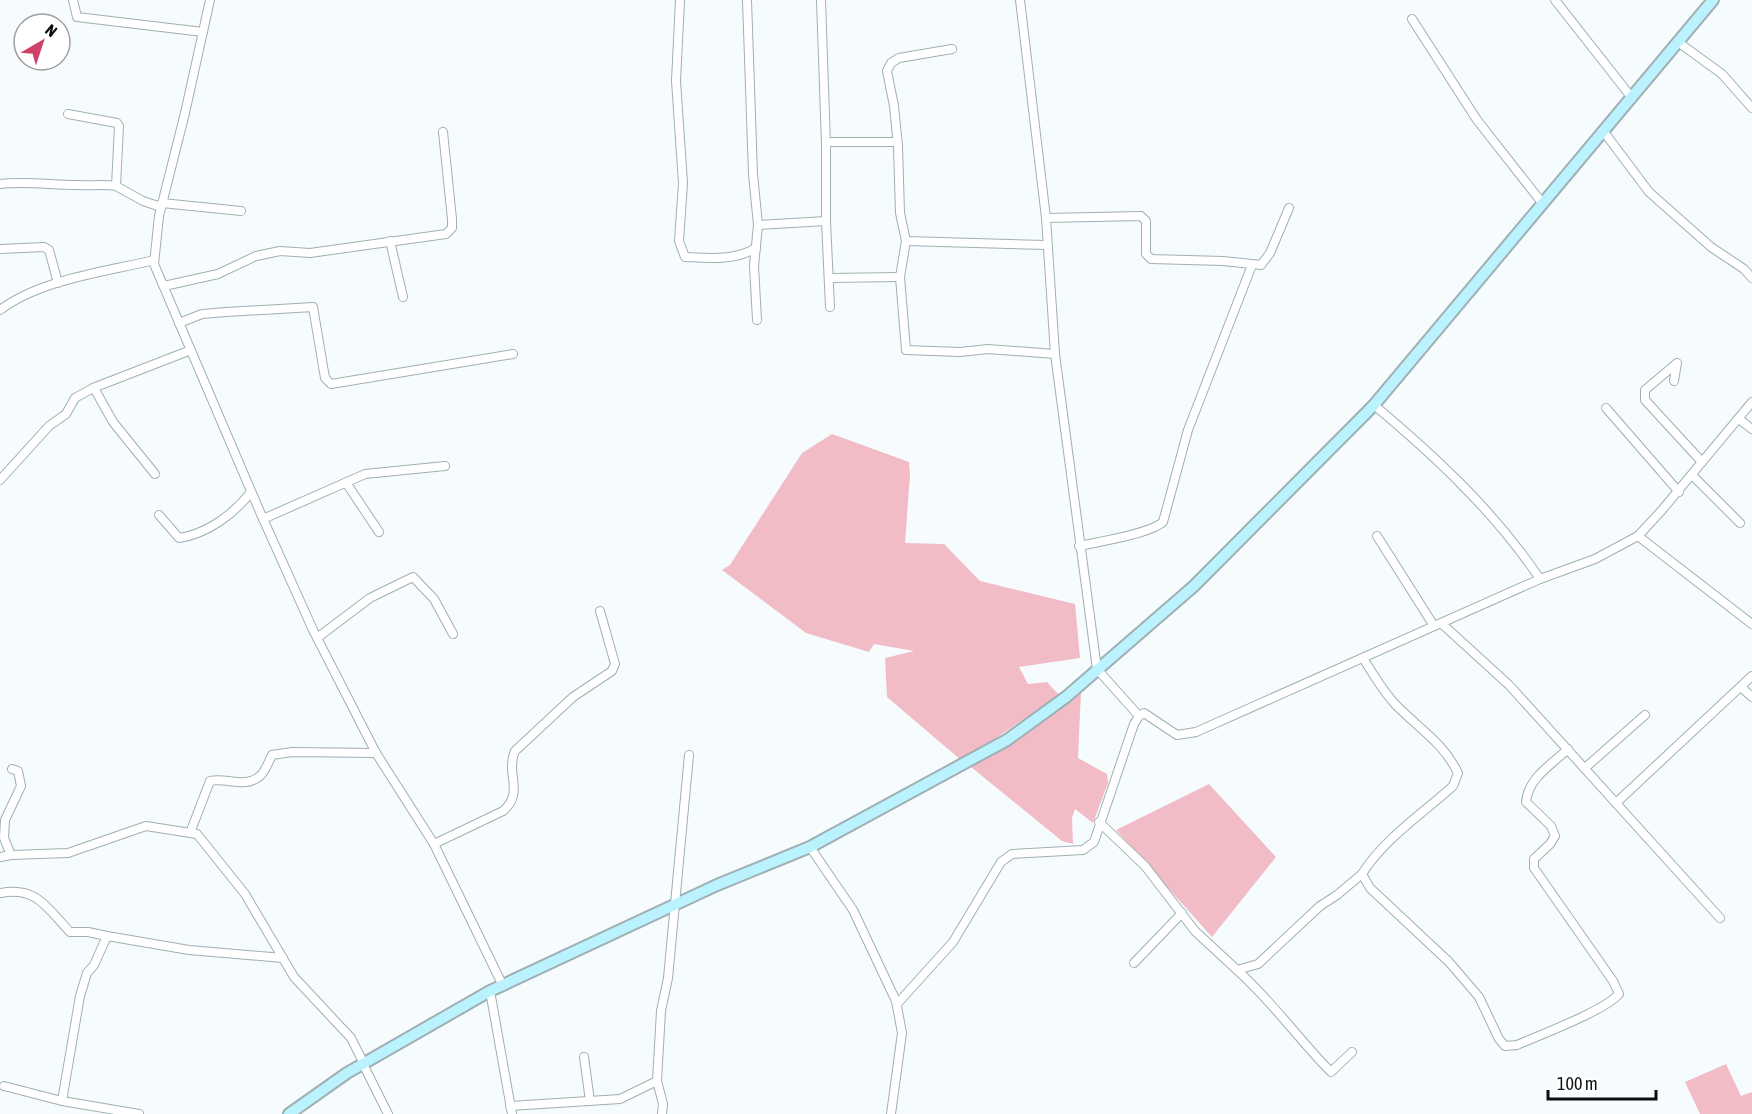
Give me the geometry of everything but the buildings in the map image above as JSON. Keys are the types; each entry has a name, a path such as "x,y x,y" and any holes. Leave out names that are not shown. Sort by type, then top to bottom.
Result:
{"street":[{"path":"73,0 77,16 203,32"},
{"path":"210,0 162,205 154,264 251,492 317,638 376,753 434,844 502,986"},
{"path":"680,0 676,81 683,183 680,241 685,257 718,258 748,253 756,248"},
{"path":"747,0 753,162 758,225 754,266 757,320"},
{"path":"821,0 830,307"},
{"path":"1020,0 1046,218 1055,354 1096,669 1138,716"},
{"path":"1555,0 1632,98"},
{"path":"289,1114 320,1090 490,991 675,904 810,846 1007,740 1066,697 1194,586 1374,405 1713,0"},
{"path":"1412,19 1477,120 1543,204"},
{"path":"1678,42 1722,74 1752,108"},
{"path":"952,49 899,58 891,63 887,71 894,106 900,213 906,242 900,277 906,350 960,352 988,349 1055,354"},
{"path":"68,114 112,121 119,126 116,186"},
{"path":"164,286 218,274 256,256 280,251 310,253 446,234 452,228 443,132"},
{"path":"1604,132 1649,192 1711,247 1744,269 1752,278"},
{"path":"826,142 897,142"},
{"path":"0,184 102,184 116,186 143,201 162,205 241,211"},
{"path":"1046,218 1142,216 1146,221 1146,254 1150,259 1223,261 1261,265 1266,261 1289,208"},
{"path":"758,225 826,221"},
{"path":"390,241 403,297"},
{"path":"906,242 1046,245"},
{"path":"0,249 44,247 49,250 58,283"},
{"path":"0,310 26,294 58,283 154,260"},
{"path":"1079,546 1140,532 1159,526 1162,522 1188,430 1252,264"},
{"path":"829,278 900,277"},
{"path":"179,323 202,314 313,307 326,378 331,384 513,354"},
{"path":"0,480 49,426 66,414 75,398 94,388 190,350"},
{"path":"1674,381 1677,363 1645,390 1645,400 1702,462"},
{"path":"94,388 113,422 155,474"},
{"path":"897,1004 953,942 1001,862 1012,854 1083,850 1094,842 1099,832 1099,822 1138,716 1144,713 1152,716 1177,735 1196,732 1540,579 1595,559 1638,536 1678,492 1752,402"},
{"path":"1374,405 1416,440 1490,514 1522,552 1540,579"},
{"path":"1606,408 1678,492"},
{"path":"1739,419 1752,429"},
{"path":"263,519 365,474 445,466"},
{"path":"1692,475 1740,523"},
{"path":"346,484 379,532"},
{"path":"159,515 179,538 187,537 215,525 242,504 251,492"},
{"path":"1377,536 1437,624 1509,685 1720,918"},
{"path":"1638,536 1752,624"},
{"path":"317,638 370,598 413,577 434,599 453,634"},
{"path":"434,844 503,811 512,804 514,790 511,760 515,751 573,697 612,671 615,664 600,611"},
{"path":"1237,970 1258,964 1320,906 1362,874 1384,846 1453,786 1458,773 1440,745 1395,704 1379,686 1363,658"},
{"path":"1616,803 1752,676"},
{"path":"1741,687 1752,697"},
{"path":"1585,768 1645,715"},
{"path":"1362,874 1370,888 1449,962 1479,997 1499,1039 1505,1046 1517,1045 1613,1000 1619,994 1613,981 1534,868 1534,859 1555,836 1551,826 1526,802 1527,793 1532,782 1568,748"},
{"path":"190,833 210,782 220,779 245,783 261,776 272,755 292,752 376,753"},
{"path":"663,1114 657,1081 661,1011 668,978 689,755"},
{"path":"11,855 4,838 5,820 21,786 18,771 12,770"},
{"path":"1099,822 1145,866 1195,932 1252,983 1331,1072 1352,1052"},
{"path":"0,857 68,853 146,826 197,834 245,894 294,977 351,1038 388,1114"},
{"path":"810,846 853,910 897,1004 902,1033 891,1114"},
{"path":"1,893 11,891 30,894 50,908 70,932 88,932 189,950 283,958"},
{"path":"1134,963 1182,913"},
{"path":"62,1101 80,996 87,973 94,965 107,936"},
{"path":"490,991 511,1110 620,1099 657,1081"},
{"path":"584,1057 590,1101"},
{"path":"4,1086 62,1101 139,1114"}],"shaded area":[{"path":"832,434 909,462 905,543 944,544 980,581 1075,604 1080,658 1019,667 1028,684 1047,682 1059,695 962,761 887,697 885,658 914,651 874,644 869,652 806,633 722,570 730,565 802,453"},
{"path":"1081,692 1078,758 1107,774 1108,783 1093,823 1075,809 1072,818 1073,844 1062,841 971,767"},
{"path":"1209,784 1276,857 1212,937 1116,830"},
{"path":"1726,1064 1741,1096 1752,1092 1752,1114 1700,1114 1685,1082"}]}
